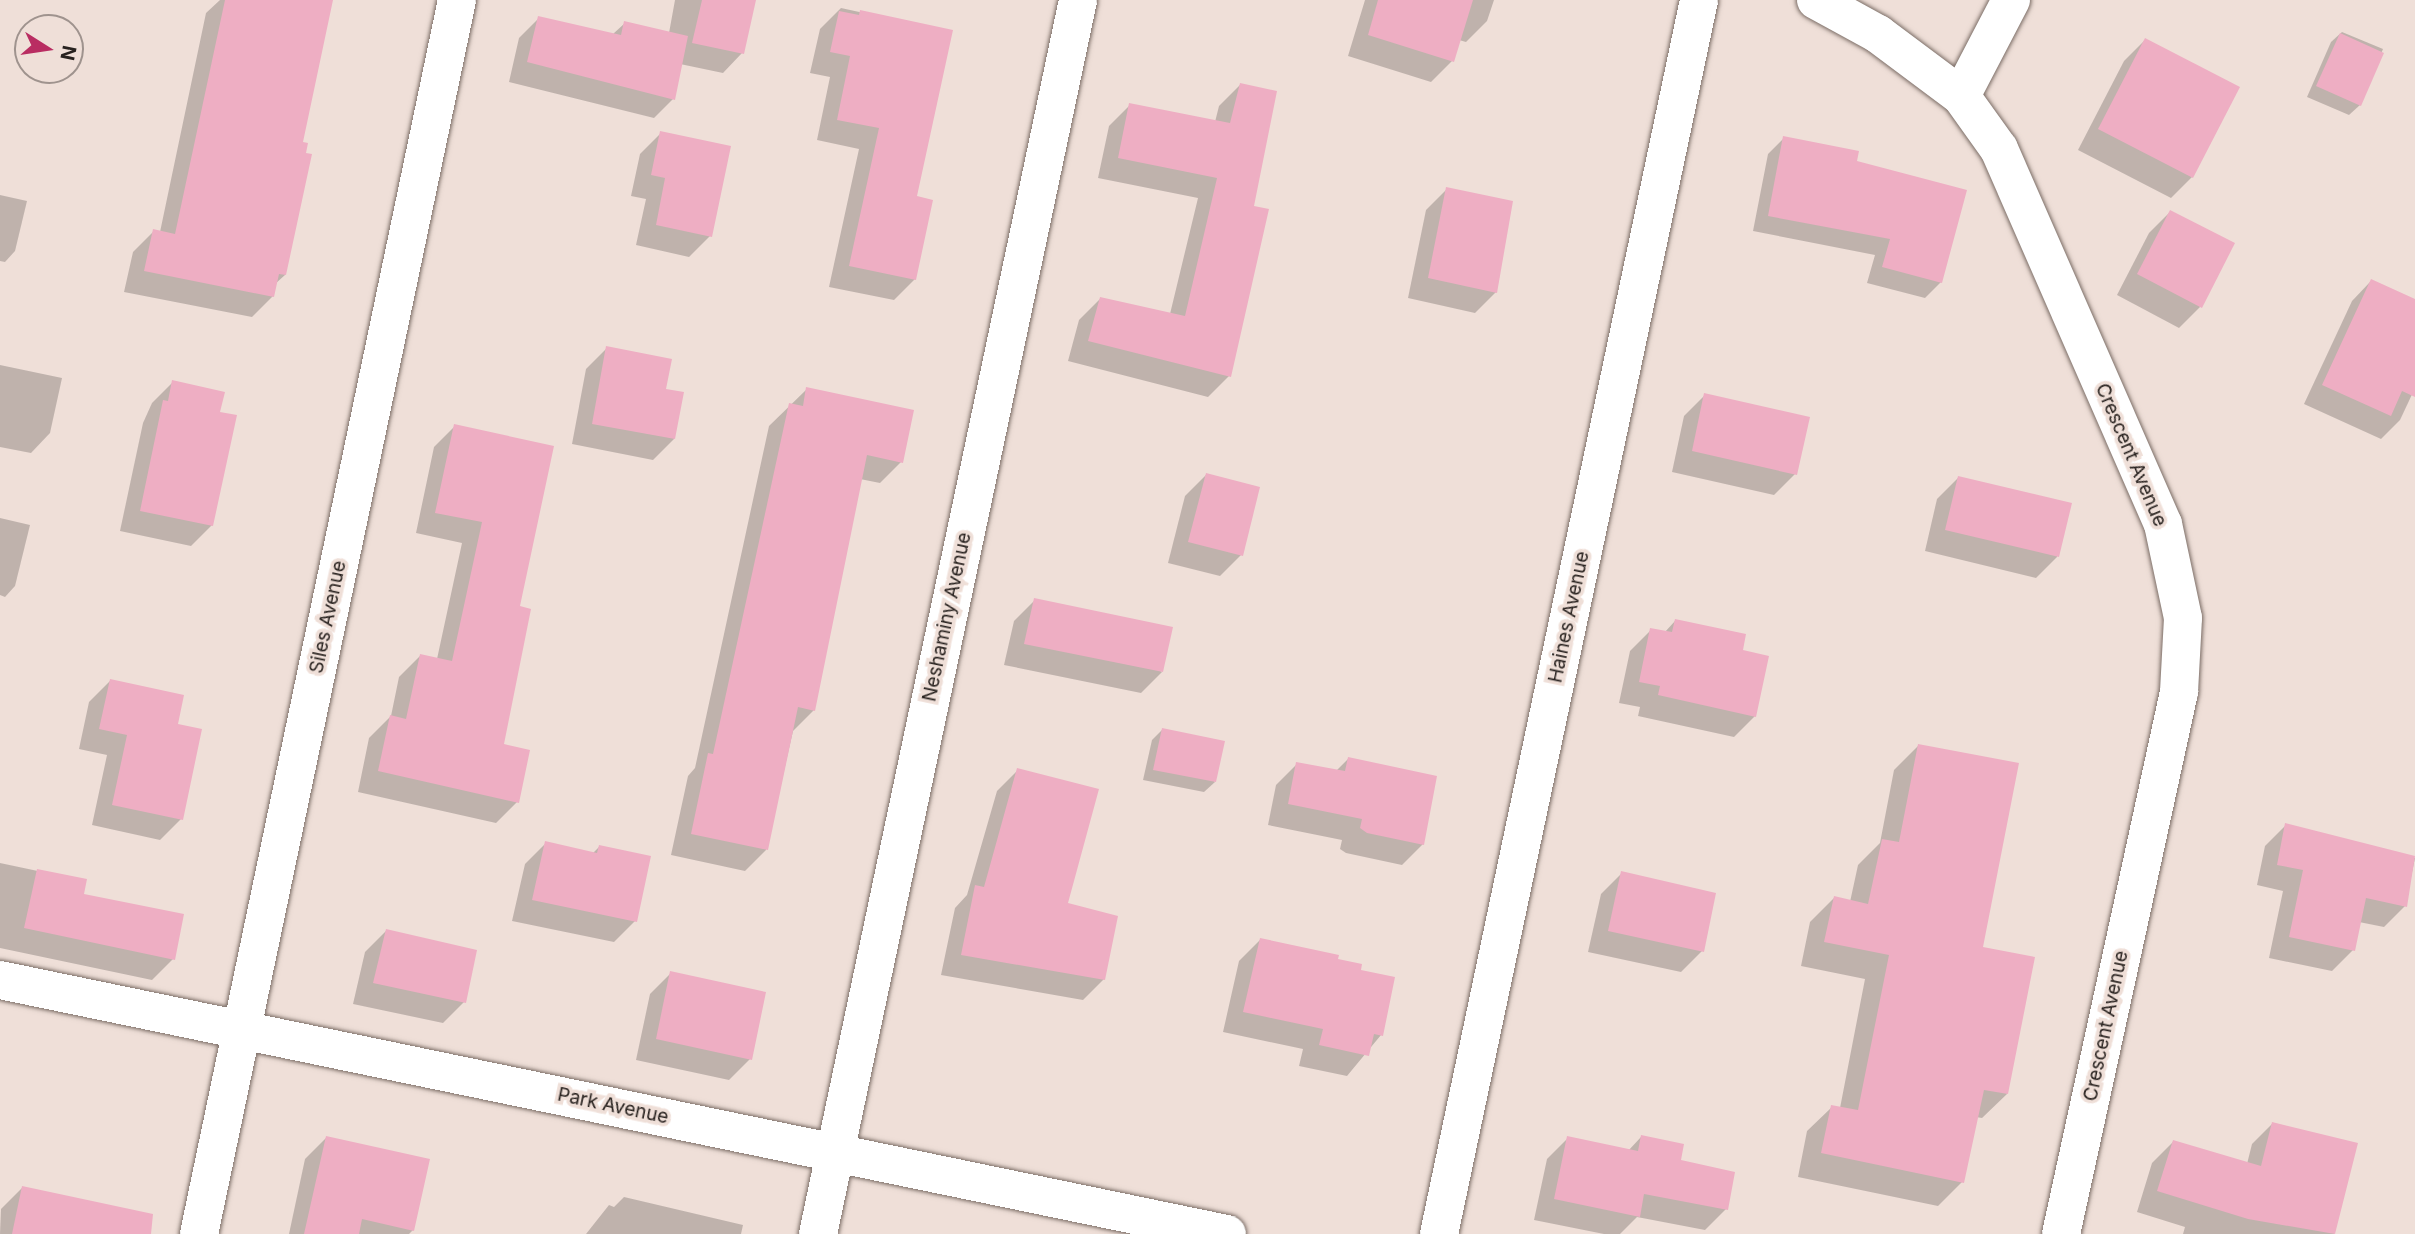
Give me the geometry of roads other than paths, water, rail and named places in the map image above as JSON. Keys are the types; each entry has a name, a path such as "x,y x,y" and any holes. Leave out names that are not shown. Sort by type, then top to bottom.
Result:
{"street":[{"name":"Siles Avenue","path":"200,1234 457,0"},
{"name":"Neshaminy Avenue","path":"818,1234 1077,0"},
{"name":"Haines Avenue","path":"1439,1234 1699,0"},
{"name":"Crescent Avenue","path":"1816,0 1878,34 1961,96 1999,149 2162,524 2183,618 2179,692 2061,1234"},
{"path":"1961,96 2011,0"},
{"name":"Park Avenue","path":"0,980 1227,1234"}]}
